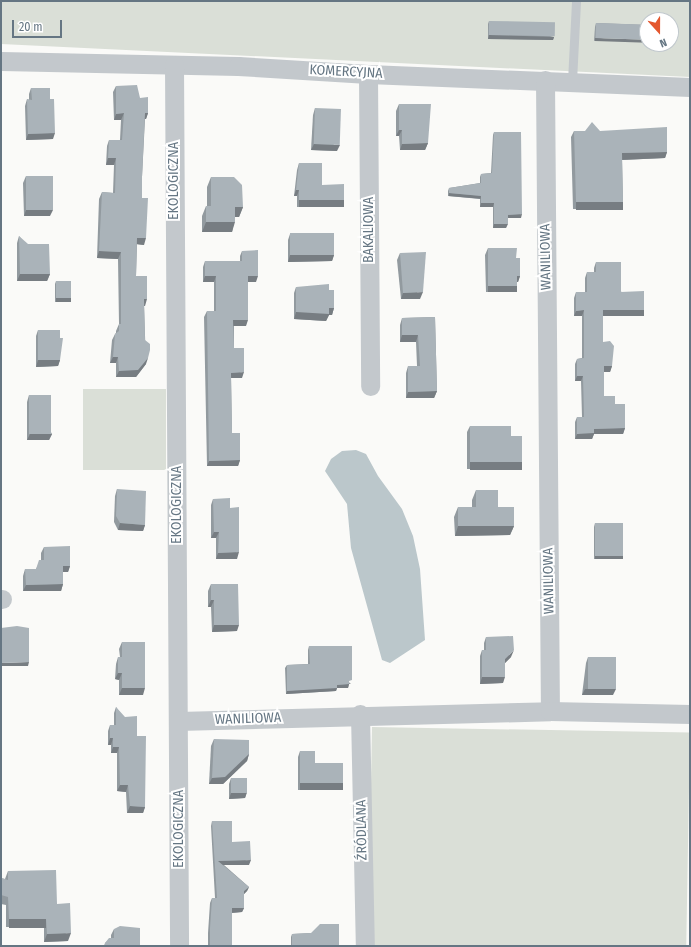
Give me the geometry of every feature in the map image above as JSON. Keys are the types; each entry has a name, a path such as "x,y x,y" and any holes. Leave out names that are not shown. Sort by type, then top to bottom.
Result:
{"street":[{"name":"KOMERCYJNA","path":"1,61 238,66 368,74 572,81 690,88"},
{"name":"EKOLOGICZNA","path":"174,65 179,946"},
{"name":"BAKALIOWA","path":"368,74 370,386"},
{"name":"WANILIOWA","path":"178,721 360,714 550,711 545,80"},
{"path":"550,711 690,714"},
{"name":"ŹRÓDLANA","path":"360,714 364,946"}],"lane":[{"path":"572,81 576,1"}],"shaded area":[{"path":"1,1 690,1 690,77 1,44"},
{"path":"83,389 166,389 166,470 83,470"},
{"path":"356,450 366,454 378,476 402,509 413,536 420,569 425,640 390,663 382,660 351,548 347,504 325,471 331,459 342,451"},
{"path":"372,727 690,733 686,946 368,946"}],"building":[{"path":"489,21 555,22 555,36 489,35"},
{"path":"596,23 639,25 639,40 595,38"},
{"path":"137,85 140,98 148,97 148,113 145,113 142,177 142,198 148,198 146,238 137,238 136,276 147,276 147,299 144,299 145,340 150,344 150,350 148,358 138,370 119,371 118,357 113,357 115,334 119,331 119,324 121,324 121,252 99,251 102,192 115,193 116,158 108,158 109,140 122,140 124,113 116,114 116,86"},
{"path":"31,88 50,88 50,99 54,99 55,133 28,134 27,99 32,100"},
{"path":"399,104 431,104 428,143 402,144 402,130 399,130"},
{"path":"315,108 341,109 340,145 314,144"},
{"path":"592,122 600,131 667,127 667,152 622,153 623,202 576,202 574,131 585,131"},
{"path":"494,132 521,132 522,214 508,215 508,224 494,224 494,203 481,203 481,196 449,193 449,188 481,183 481,174 492,173"},
{"path":"299,163 322,163 322,185 344,184 344,200 299,200 299,190 296,190"},
{"path":"26,176 53,176 53,210 26,210"},
{"path":"211,177 234,177 242,185 243,207 235,207 235,222 206,222 206,206 211,206"},
{"path":"290,233 334,233 334,255 290,255"},
{"path":"19,236 28,244 49,244 50,274 20,274"},
{"path":"488,248 517,248 516,258 520,258 520,276 517,276 517,286 488,286"},
{"path":"258,250 258,276 248,276 248,320 233,320 234,348 244,348 244,372 231,373 232,433 240,433 240,460 209,461 207,311 216,311 216,276 205,276 205,261 242,261 242,251"},
{"path":"426,252 423,292 403,293 400,253"},
{"path":"596,262 621,262 621,292 644,291 644,310 603,310 603,342 610,341 614,346 612,366 604,366 604,396 615,396 615,404 625,404 625,428 594,429 594,433 577,434 577,417 584,417 583,376 577,376 577,359 584,358 584,310 576,311 576,292 587,292 587,272 596,272"},
{"path":"56,281 71,281 71,298 56,298"},
{"path":"329,284 329,290 334,290 334,308 329,308 329,314 296,312 296,287"},
{"path":"435,317 437,391 408,392 408,366 420,366 418,335 402,335 402,318"},
{"path":"38,330 60,330 60,338 63,338 60,360 38,360"},
{"path":"29,395 51,395 51,434 29,434"},
{"path":"470,426 511,426 511,436 522,436 522,462 470,462"},
{"path":"117,489 146,491 145,525 120,523 116,516"},
{"path":"476,490 498,490 498,507 514,507 514,526 458,526 458,507 476,507"},
{"path":"230,498 230,508 239,507 239,552 218,553 219,532 214,532 213,499"},
{"path":"595,523 623,523 623,556 595,556"},
{"path":"70,546 70,566 63,566 63,584 26,585 25,569 36,569 39,560 44,560 44,547"},
{"path":"211,584 238,584 239,625 214,625 214,600 211,600"},
{"path":"17,626 29,628 29,662 1,663 1,628"},
{"path":"513,636 514,650 505,659 505,677 482,677 482,650 486,650 486,637"},
{"path":"122,642 145,642 145,688 122,688 122,673 118,673 118,657 122,657"},
{"path":"309,646 352,646 352,680 349,681 349,684 337,685 337,688 287,691 287,665 310,664"},
{"path":"588,657 616,657 616,689 588,689"},
{"path":"116,707 125,717 137,716 137,736 146,736 145,807 130,806 128,785 120,785 119,747 113,747 113,738 110,738 110,725 116,725"},
{"path":"214,739 249,740 249,754 225,777 212,778"},
{"path":"300,751 315,751 315,763 343,763 343,783 300,783"},
{"path":"231,778 247,778 247,793 231,793"},
{"path":"212,821 232,821 232,842 250,841 251,860 218,861 249,887 244,891 244,908 232,908 232,946 210,946 212,898 217,898"},
{"path":"56,870 57,904 70,903 71,933 47,934 46,919 9,919 8,897 1,895 1,878 8,880 8,871"},
{"path":"320,924 339,924 339,946 292,946 292,934 311,933"},
{"path":"120,926 140,928 140,946 105,946 105,943 109,938 114,938 114,929"}]}
